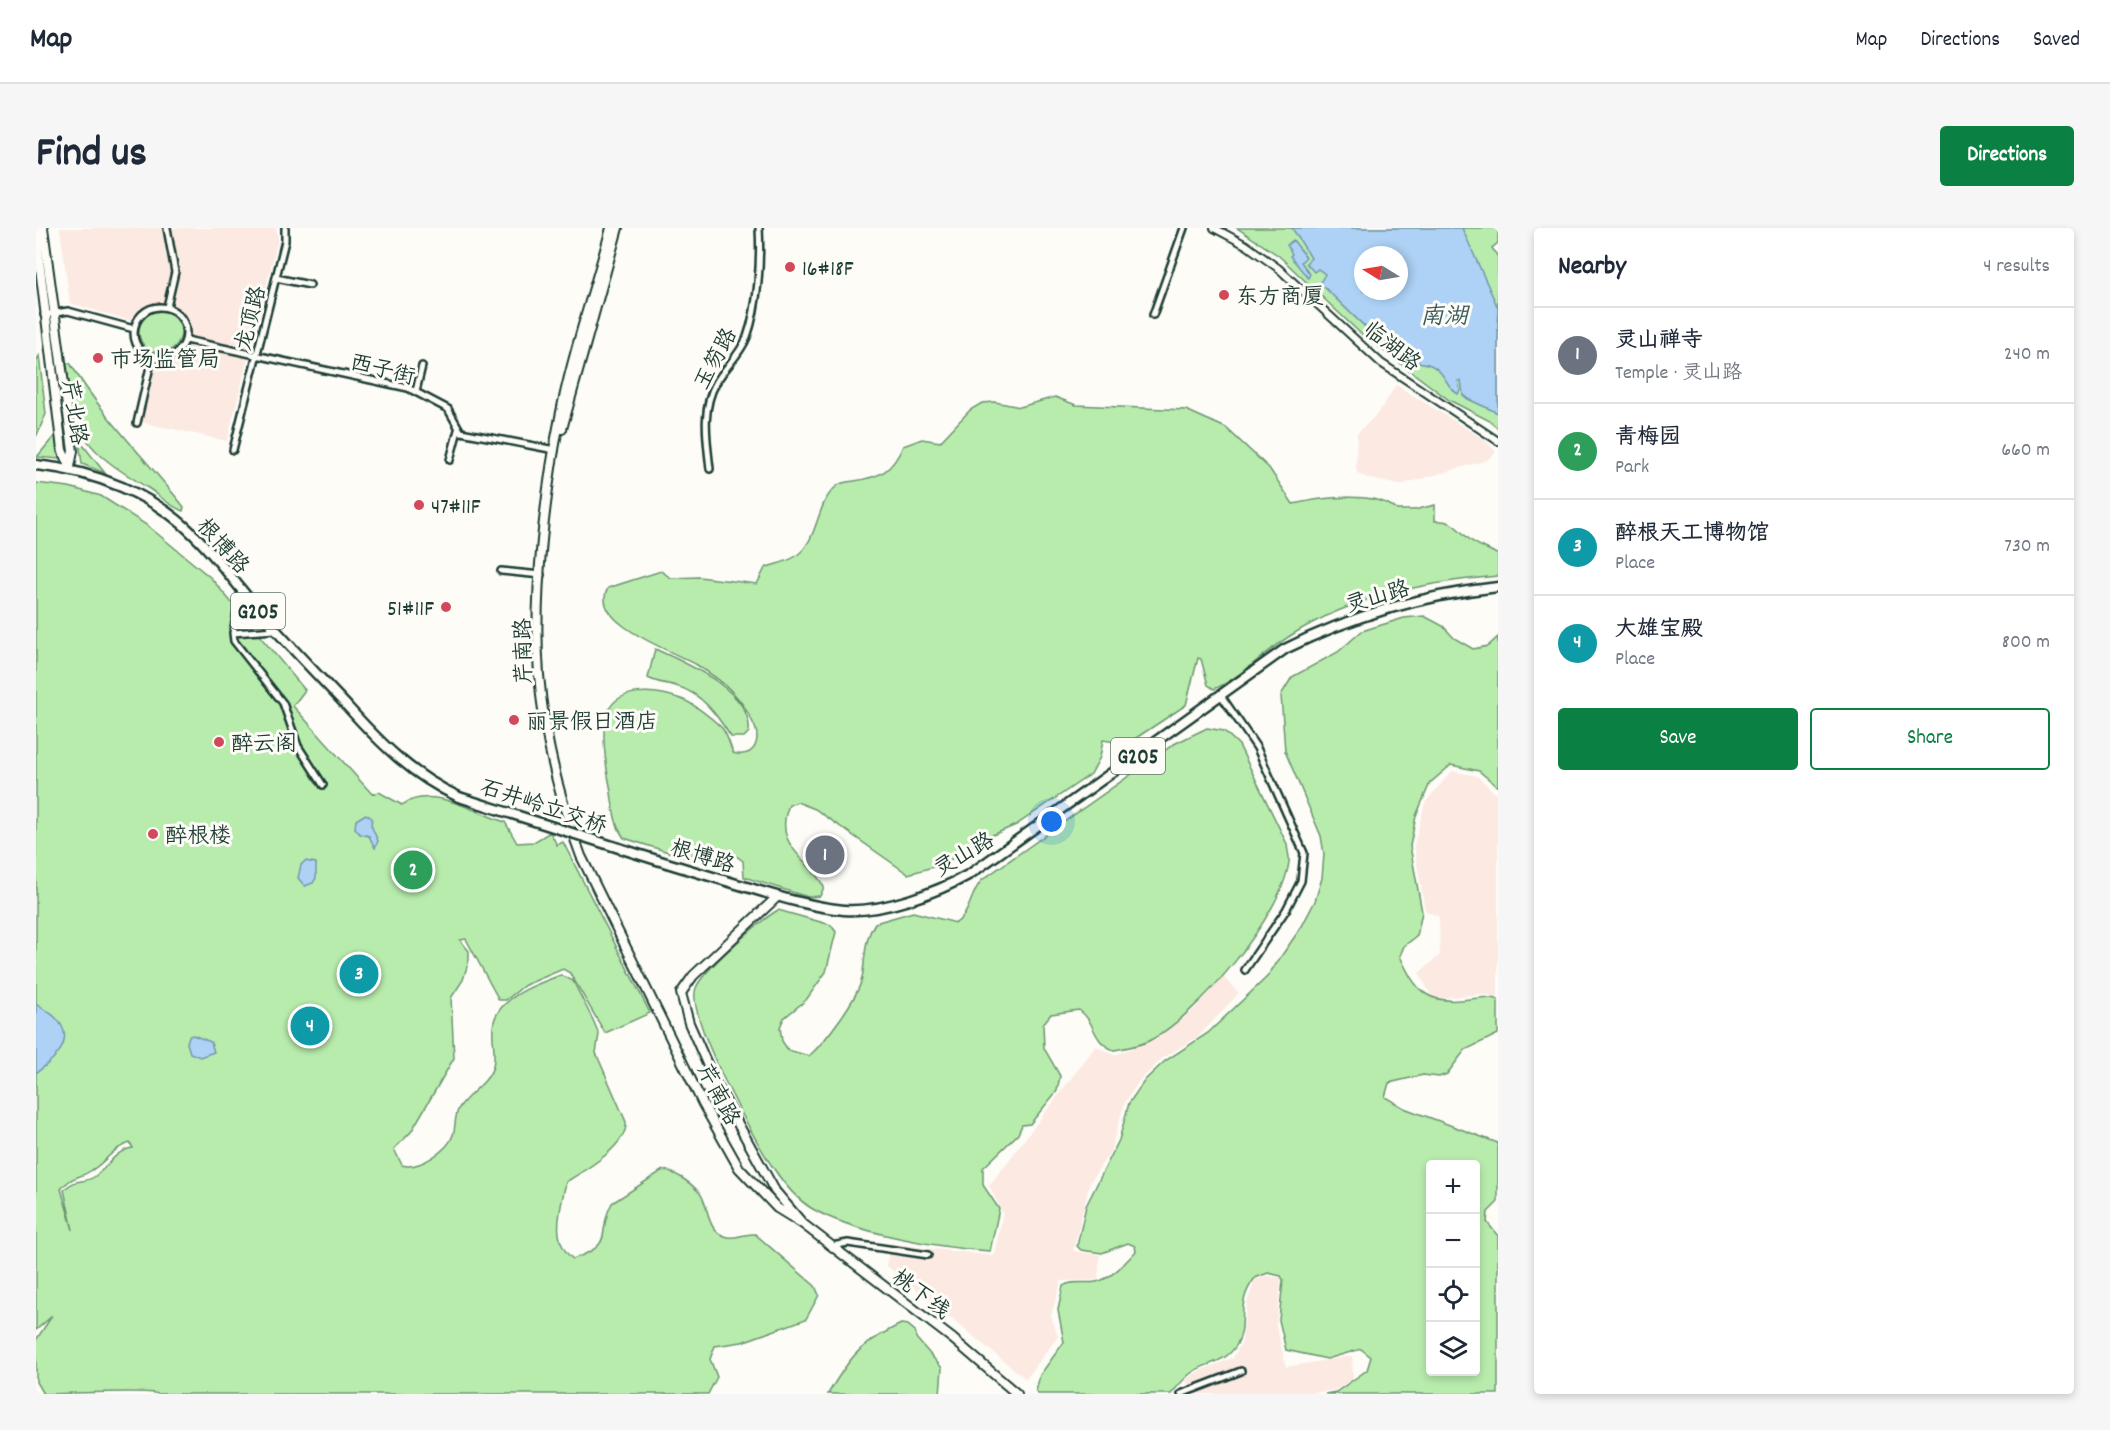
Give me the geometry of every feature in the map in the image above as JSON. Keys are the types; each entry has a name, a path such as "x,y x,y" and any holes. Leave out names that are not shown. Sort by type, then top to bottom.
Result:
{"highway":[{"name":"根博路","path":"36,465 70,468 139,495 173,516 195,535 275,630 400,761 459,797"},
{"name":"灵山路","path":"778,896 822,907 855,910 910,899 956,882 1042,825 1285,649 1328,627 1435,597 1498,587"},
{"name":"石井岭立交桥","path":"459,797 618,848"},
{"name":"根博路","path":"618,848 778,896"}],"main road":[{"name":"芹北路","path":"38,228 44,315 62,450 70,468"},
{"name":"芹北路","path":"43,228 73,451 70,468"},
{"name":"芹南路","path":"611,228 561,411 555,450 541,574 538,645 543,709 567,819 581,856 703,1104 739,1168 777,1208 803,1224"},
{"path":"555,450 618,228"},
{"path":"778,896 693,976 681,993 682,1005 693,1033 750,1149 775,1191 803,1224"},
{"name":"桃下线","path":"803,1224 952,1339 1017,1394"}],"street":[{"path":"167,228 175,272 167,307"},
{"name":"龙顶路","path":"233,450 276,278 285,228"},
{"name":"玉笏路","path":"710,469 706,426 708,406 716,384 747,337 758,277 759,228"},
{"path":"1153,315 1184,228"},
{"name":"临湖路","path":"1214,228 1246,245 1278,268 1381,363 1498,441"},
{"path":"276,278 310,285"},
{"path":"158,306 167,307 175,310 185,323 186,339 177,354 160,360 152,358 136,344 134,329 142,313 158,306"},
{"path":"44,315 68,311 134,329"},
{"name":"西子街","path":"186,339 256,357 416,391 448,409 454,416 458,430"},
{"path":"137,423 152,358"},
{"path":"416,391 422,366"},
{"path":"450,460 458,430 555,450"},
{"path":"501,572 541,574"},
{"path":"241,590 234,640 283,704 298,746 322,785"},
{"path":"234,633 275,630"},
{"path":"1220,694 1257,748 1304,853 1301,881 1286,910 1245,969"},
{"path":"831,1246 848,1243 928,1256"},
{"path":"1181,1394 1241,1371"}],"shaded area":[{"path":"60,228 276,228 278,239 227,441 141,422 155,363 140,354 135,347 131,321 70,303"},
{"path":"1396,385 1485,440 1496,452 1487,460 1400,485 1358,474 1356,469 1357,434 1379,412"},
{"path":"1452,771 1477,776 1498,796 1498,997 1482,994 1433,999 1419,973 1440,955 1439,917 1425,910 1414,845 1425,803"},
{"path":"1223,977 1239,993 1199,1036 1163,1058 1140,1080 1125,1102 1110,1152 1090,1182 1073,1251 1100,1255 1098,1280 1061,1281 1051,1316 1058,1336 1026,1379 886,1265 892,1244 994,1256 1003,1213 989,1186 1096,1046 1114,1055 1155,1040 1193,1010"},
{"path":"1267,1276 1281,1278 1276,1325 1286,1367 1352,1356 1353,1379 1335,1390 1301,1394 1183,1394 1191,1388 1186,1380 1197,1372 1233,1358 1242,1341 1247,1303 1255,1280"}],"green space":[{"name":"南湖","path":"1237,228 1498,228 1498,243 1492,248 1498,257 1498,429 1490,421 1449,400 1360,333 1279,256"},
{"path":"160,311 175,317 181,332 175,347 160,353 145,347 139,332 145,317"},
{"path":"39,356 46,414 36,437 36,362"},
{"path":"67,363 70,363 110,419 184,507 183,511 127,475 97,452 79,425 73,409"},
{"path":"1055,397 1076,405 1186,410 1226,428 1269,468 1293,504 1347,497 1376,500 1397,510 1414,510 1435,505 1435,521 1450,523 1471,540 1498,555 1498,576 1418,587 1341,610 1293,634 1233,678 1214,689 1208,685 1201,659 1198,658 1186,705 1133,740 1122,743 1103,740 1100,757 1091,774 1016,825 983,839 944,864 908,874 815,809 797,802 789,805 785,819 785,831 794,850 824,887 820,896 808,897 744,877 743,861 730,852 708,849 694,853 687,858 624,838 614,813 604,742 606,717 618,699 627,695 649,692 686,701 722,728 733,753 750,752 755,746 757,736 744,707 720,681 697,665 655,645 622,625 610,613 605,601 608,588 661,571 671,578 699,577 757,584 765,568 793,558 804,549 825,502 830,493 839,485 872,477 885,471 899,455 903,446 922,439 940,442 970,410 982,403 995,402 1020,407"},
{"path":"57,433 59,459 37,457"},
{"path":"79,440 105,473 82,464"},
{"path":"36,483 69,487 101,496 148,526 211,578 305,690 293,706 372,794 379,792 402,805 414,799 427,798 454,802 505,822 517,843 534,842 550,832 557,845 563,842 650,1013 605,1033 570,973 563,969 525,985 506,1000 499,1000 466,939 460,940 469,951 469,960 463,980 451,998 454,1058 411,1132 394,1149 402,1165 416,1165 432,1158 450,1141 459,1108 491,1072 494,1059 494,1023 501,1008 521,992 561,975 573,981 593,1020 599,1034 596,1053 626,1122 625,1131 613,1148 594,1164 566,1182 559,1233 566,1251 573,1259 596,1248 603,1237 607,1214 612,1203 663,1170 682,1178 699,1192 715,1230 731,1237 755,1234 815,1286 819,1295 806,1319 742,1342 715,1346 710,1359 717,1377 708,1394 158,1394 123,1392 43,1394 36,1382 36,1340 52,1316 36,1330","holes":["130,1143 133,1148 121,1152 94,1177 72,1183 64,1190 73,1230 61,1189 73,1179 97,1166 118,1148"]},
{"path":"1424,616 1443,626 1454,638 1473,649 1488,646 1498,637 1498,787 1479,771 1451,765 1430,783 1416,816 1410,846 1422,912 1417,936 1404,946 1400,956 1412,980 1426,994 1434,998 1498,1000 1498,1034 1465,1050 1447,1074 1439,1077 1423,1075 1389,1083 1385,1097 1404,1108 1498,1143 1498,1202 1488,1212 1487,1222 1498,1236 1498,1394 1325,1394 1336,1392 1367,1370 1371,1357 1361,1349 1327,1359 1286,1350 1279,1320 1283,1280 1281,1276 1268,1273 1255,1278 1249,1288 1243,1305 1240,1336 1233,1350 1223,1358 1194,1371 1171,1394 1038,1394 1036,1391 1040,1375 1064,1342 1058,1310 1063,1286 1070,1283 1102,1280 1118,1270 1136,1251 1135,1246 1128,1243 1102,1253 1081,1250 1077,1246 1086,1206 1119,1140 1129,1103 1145,1080 1165,1061 1208,1033 1267,977 1302,926 1315,901 1322,878 1324,854 1321,836 1285,751 1281,695 1292,677 1338,652 1362,631 1404,618"},
{"path":"655,649 715,680 729,691 747,717 749,732 744,737 731,737 714,713 694,694 648,678"},
{"path":"1207,728 1224,731 1239,745 1287,844 1289,860 1283,884 1254,936 1213,988 1169,1028 1149,1041 1114,1050 1101,1042 1089,1020 1079,1010 1051,1014 1043,1024 1044,1048 1060,1076 1057,1091 1030,1124 1022,1125 1018,1134 983,1168 983,1185 999,1209 990,1251 947,1247 873,1232 829,1217 800,1200 782,1180 765,1155 738,1107 711,1050 695,1002 696,988 709,970 746,935 778,910 831,925 836,932 826,972 806,1000 784,1018 780,1027 782,1041 788,1050 809,1056 848,1008 859,987 868,937 875,923 913,912 956,923 965,914 982,880 1174,744"},
{"path":"901,1324 908,1325 915,1331 916,1338 942,1368 940,1394 828,1394 843,1369 858,1352 876,1338"}],"water":[{"name":"南湖","path":"1292,228 1462,228 1498,308 1498,413 1463,395 1461,380 1458,381 1460,390 1458,394 1434,367 1414,362 1396,351 1373,333 1320,283 1325,274 1318,269 1314,272 1306,263 1311,258"},
{"path":"1293,240 1306,257 1301,262 1310,274 1308,278 1290,256 1292,254 1287,245"},
{"path":"366,814 372,818 371,825 378,841 375,848 369,836 360,834 355,828 356,820"},
{"path":"305,861 316,863 316,878 313,883 305,886 298,878 301,865"},
{"path":"36,1004 55,1017 62,1025 64,1041 50,1062 36,1073"},
{"path":"193,1035 211,1042 214,1052 200,1057 190,1053 187,1043 189,1036"}],"place":[{"name":"16#18F","path":"790,267"},
{"name":"东方商厦","path":"1224,295"},
{"name":"市场监管局","path":"98,358"},
{"name":"47#11F","path":"419,505"},
{"name":"51#11F","path":"446,607"},
{"name":"丽景假日酒店","path":"514,720"},
{"name":"醉云阁","path":"219,742"},
{"name":"醉根楼","path":"153,834"},
{"name":"灵山禅寺","path":"825,855"},
{"name":"青梅园","path":"413,870"},
{"name":"醉根天工博物馆","path":"359,974"},
{"name":"大雄宝殿","path":"310,1026"}]}
